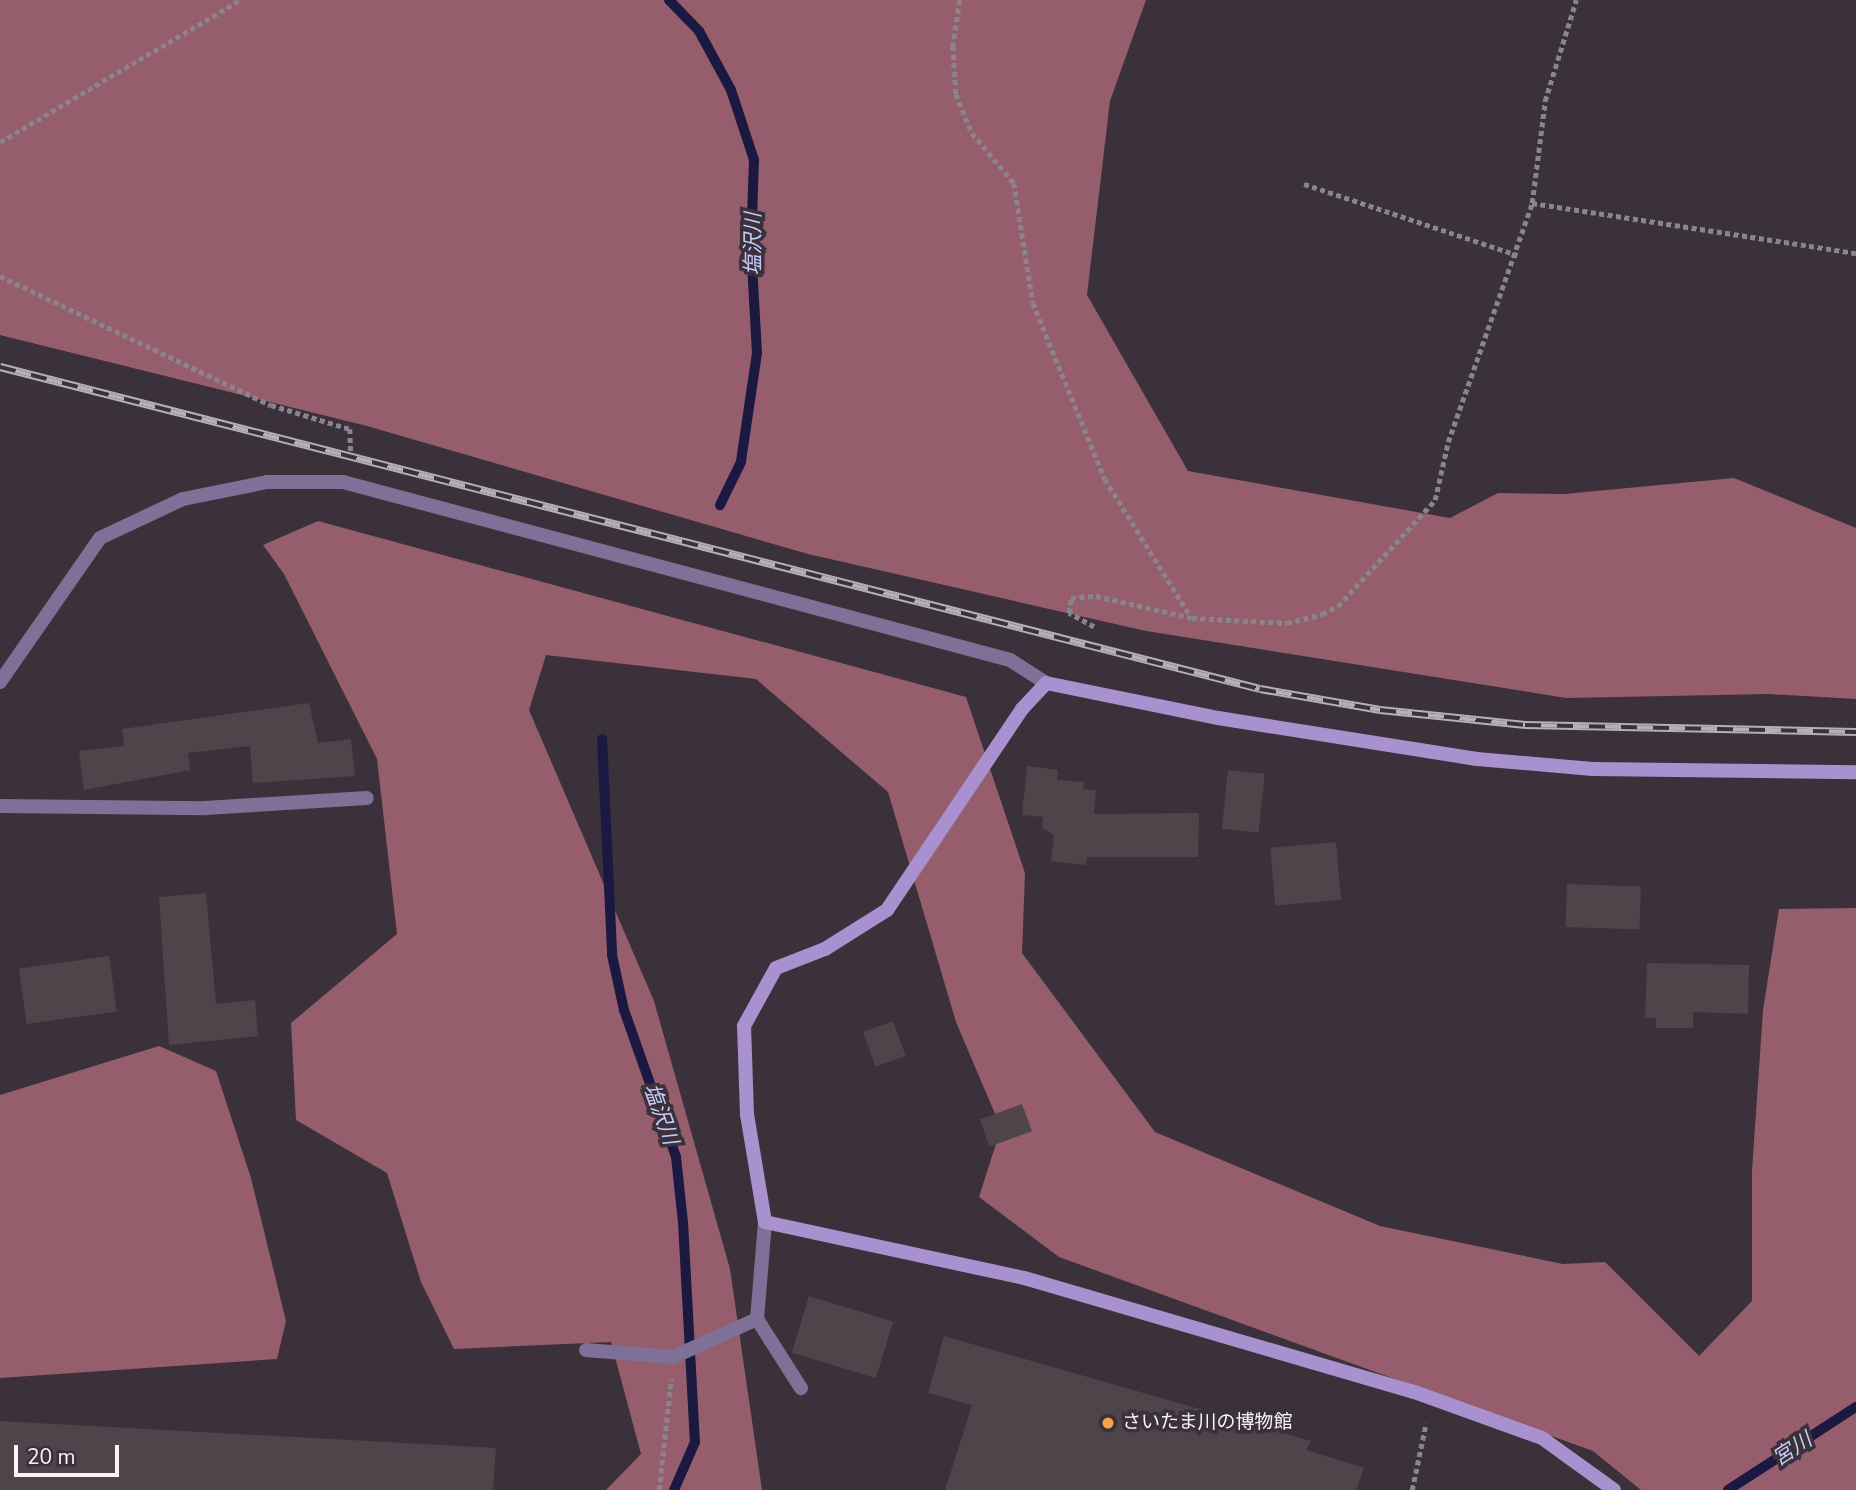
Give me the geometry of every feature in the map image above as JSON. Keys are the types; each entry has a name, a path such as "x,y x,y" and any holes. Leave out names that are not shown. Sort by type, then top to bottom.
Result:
{"street":[{"path":"0,682 100,538 183,499 267,482 343,482 1010,660 1046,683 1218,718 1477,758 1592,769 1856,772"},
{"path":"801,1388 757,1319 765,1222 747,1115 744,1026 776,968 825,949 887,910 1022,709 1046,683"},
{"path":"0,806 205,808 367,798"},
{"path":"765,1222 1024,1278 1434,1399 1542,1438 1614,1490"},
{"path":"586,1350 673,1357 757,1319"}],"path":[{"path":"0,142 240,0"},
{"path":"960,0 953,46 956,94 972,133 1014,183 1033,303 1105,479 1192,618"},
{"path":"1094,627 1069,613 1071,598 1096,596 1192,618 1286,624 1322,614 1338,606 1435,500 1448,442 1517,255 1532,204 1545,101 1576,0"},
{"path":"1304,184 1517,255"},
{"path":"1532,204 1856,253"},
{"path":"0,276 271,405 350,429 351,459 343,482"},
{"path":"659,1490 673,1357"},
{"path":"1412,1490 1418,1446 1434,1399"}],"shaded area":[{"path":"0,0 1146,0 1110,101 1087,295 1188,471 1450,518 1498,493 1564,494 1734,478 1856,528 1856,699 1769,694 1566,698 1146,631 808,554 367,426 0,335"},
{"path":"318,521 966,697 1025,873 1022,953 1155,1132 1380,1226 1563,1264 1605,1262 1699,1356 1752,1301 1752,1171 1763,1010 1779,909 1856,908 1856,1490 1641,1490 1593,1451 1059,1257 979,1197 1001,1128 956,1022 888,792 756,679 546,655 529,710 654,1001 730,1269 762,1490 606,1490 641,1454 611,1342 454,1349 421,1282 387,1173 296,1120 291,1023 397,934 377,759 284,574 263,545"},
{"path":"159,1046 216,1071 251,1178 286,1321 277,1359 0,1378 0,1095"}],"building":[{"path":"309,703 318,743 351,739 355,776 253,783 250,746 188,753 190,770 84,790 79,751 124,746 122,729"},
{"path":"1027,766 1058,770 1057,780 1084,782 1083,789 1096,790 1094,814 1199,813 1198,857 1087,857 1086,865 1051,861 1054,835 1042,828 1043,817 1022,815"},
{"path":"1228,770 1265,774 1259,833 1222,829"},
{"path":"1336,842 1341,900 1275,906 1270,848"},
{"path":"1567,884 1641,887 1639,930 1565,927"},
{"path":"206,893 216,1004 255,1000 258,1036 169,1045 159,897"},
{"path":"109,956 117,1011 27,1024 19,969"},
{"path":"1647,963 1749,965 1748,1014 1693,1012 1693,1028 1656,1028 1656,1018 1645,1018"},
{"path":"893,1021 906,1056 876,1067 863,1032"},
{"path":"1022,1104 1032,1131 990,1147 980,1119"},
{"path":"809,1296 893,1322 876,1378 792,1352"},
{"name":"さいたま川の博物館","path":"944,1336 1311,1441 1306,1450 1364,1468 1356,1490 945,1490 972,1405 928,1393"},
{"path":"0,1421 496,1448 493,1490 0,1490"}],"waterway":[{"name":"塩沢川","path":"669,0 699,31 731,90 754,160 751,246 757,353 741,462 720,505"},
{"name":"塩沢川","path":"602,739 612,955 624,1010 676,1157 683,1222 695,1442 674,1490"},
{"name":"宮川","path":"1728,1490 1856,1407"}],"railway":[{"path":"0,367 1260,689 1380,710 1525,725 1856,732"}],"place":[{"name":"さいたま川の博物館","path":"1108,1423"}]}
